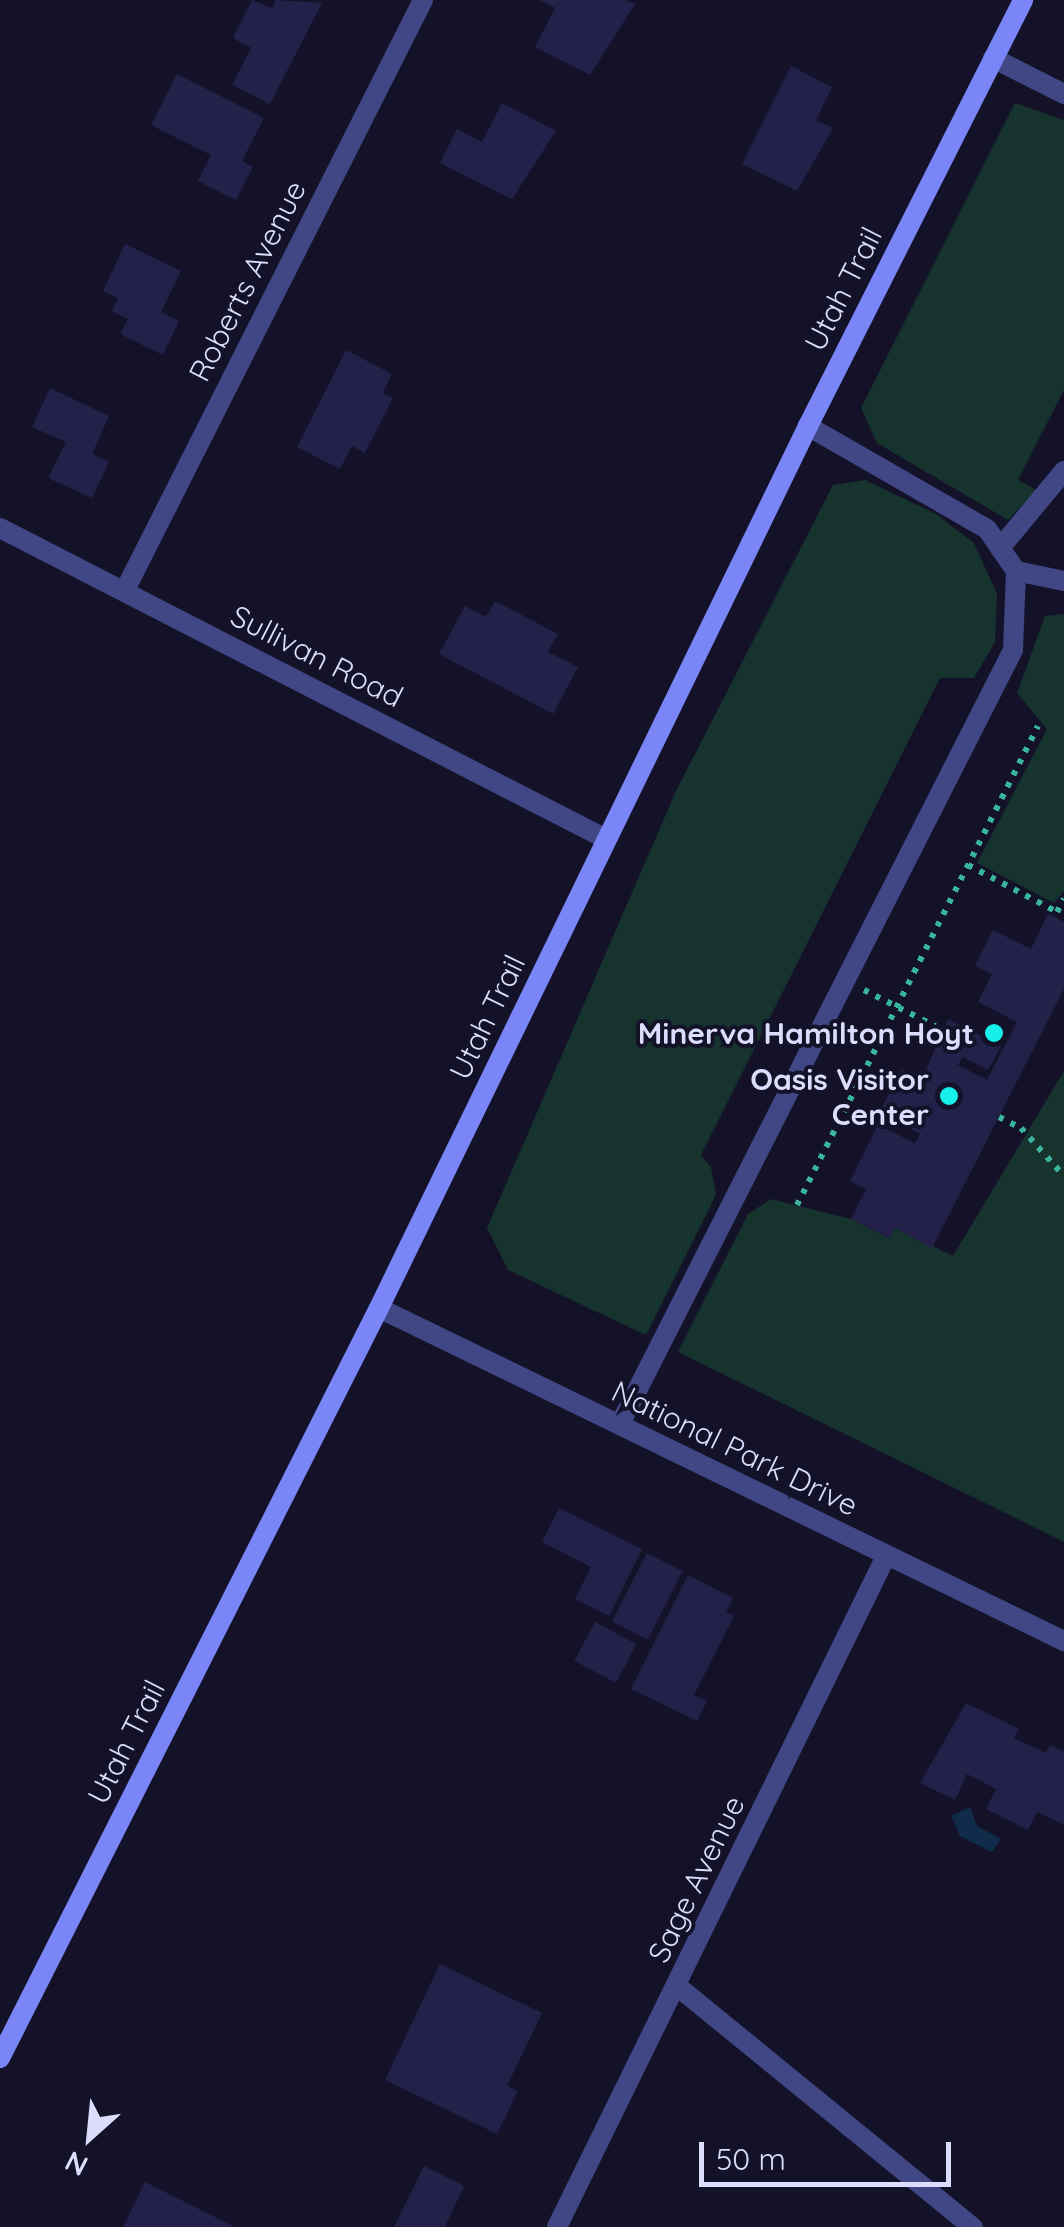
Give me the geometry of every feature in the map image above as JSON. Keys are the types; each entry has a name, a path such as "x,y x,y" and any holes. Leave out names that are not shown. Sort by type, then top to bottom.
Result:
{"main road":[{"name":"Utah Trail","path":"0,2058 379,1308 808,426 1024,0"}],"street":[{"name":"Roberts Avenue","path":"125,590 423,0"},
{"path":"993,58 1064,94"},
{"path":"620,1424 1013,650 1016,571 986,529 932,493 808,426"},
{"path":"1000,548 1064,471"},
{"name":"Sullivan Road","path":"0,528 606,839"},
{"path":"1016,571 1064,581"},
{"name":"National Park Drive","path":"379,1308 1064,1641"},
{"name":"Sage Avenue","path":"557,2227 886,1556"},
{"path":"677,1986 974,2227"}],"path":[{"path":"796,1205 1038,726"},
{"path":"968,865 1057,912 1064,899"},
{"path":"845,981 935,1026"},
{"path":"999,1117 1021,1128 1064,1176"}],"green space":[{"path":"1015,103 1064,120 1064,390 1018,480 1036,490 1008,520 877,443 861,408"},
{"path":"865,480 936,514 974,543 997,594 995,642 974,678 940,678 701,1155 711,1167 716,1195 646,1335 508,1270 487,1228 676,791 833,485"},
{"path":"1064,614 1064,891 1054,903 977,863 1047,729 1017,693 1045,616"},
{"path":"1064,1071 1064,1542 678,1352 748,1214 771,1199 851,1219 889,1238 895,1228 953,1256"}],"water":[{"path":"970,1807 977,1826 1001,1839 992,1852 960,1836 951,1816"}],"building":[{"path":"252,0 272,8 276,0 322,3 270,104 232,85 251,48 233,38"},
{"path":"540,0 626,0 635,4 590,75 535,47 555,8"},
{"path":"791,66 832,87 816,120 833,128 797,191 742,164"},
{"path":"177,74 264,118 242,161 253,167 236,200 198,181 211,155 151,125"},
{"path":"502,103 556,131 512,199 440,163 457,129 482,142"},
{"path":"125,244 181,271 161,312 179,321 163,355 120,334 128,319 112,311 118,298 103,291"},
{"path":"346,350 392,374 383,393 393,398 365,453 352,446 340,469 297,447"},
{"path":"50,388 109,416 92,454 109,462 92,498 48,478 66,442 32,427"},
{"path":"495,601 558,634 548,652 578,667 553,714 439,654 465,606 486,617"},
{"name":"Oasis Visitor Center","path":"1048,914 1064,922 1064,989 932,1248 895,1228 890,1238 851,1219 866,1189 850,1181 878,1125 915,1143 920,1134 879,1113 902,1069 922,1079 948,1019 1001,1046 988,1070 963,1057 958,1065 987,1080 1017,1022 978,1002 992,974 975,966 993,930 1031,949"},
{"path":"559,1508 642,1549 609,1616 575,1599 591,1567 542,1542"},
{"path":"647,1553 683,1571 648,1640 612,1622"},
{"path":"688,1575 733,1598 726,1612 734,1616 694,1695 707,1701 697,1721 631,1689"},
{"path":"595,1622 636,1644 616,1683 574,1661"},
{"path":"966,1703 1019,1729 1014,1738 1046,1753 1050,1745 1064,1752 1064,1825 1037,1812 1028,1830 986,1809 996,1789 967,1774 955,1800 920,1783"},
{"path":"440,1964 542,2013 507,2086 518,2091 497,2134 385,2080"},
{"path":"424,2166 464,2186 445,2227 394,2227"},
{"path":"145,2182 235,2227 123,2227"}],"place":[{"name":"Minerva Hamilton Hoyt","path":"994,1033"},
{"name":"Oasis Visitor Center","path":"949,1096"}]}
